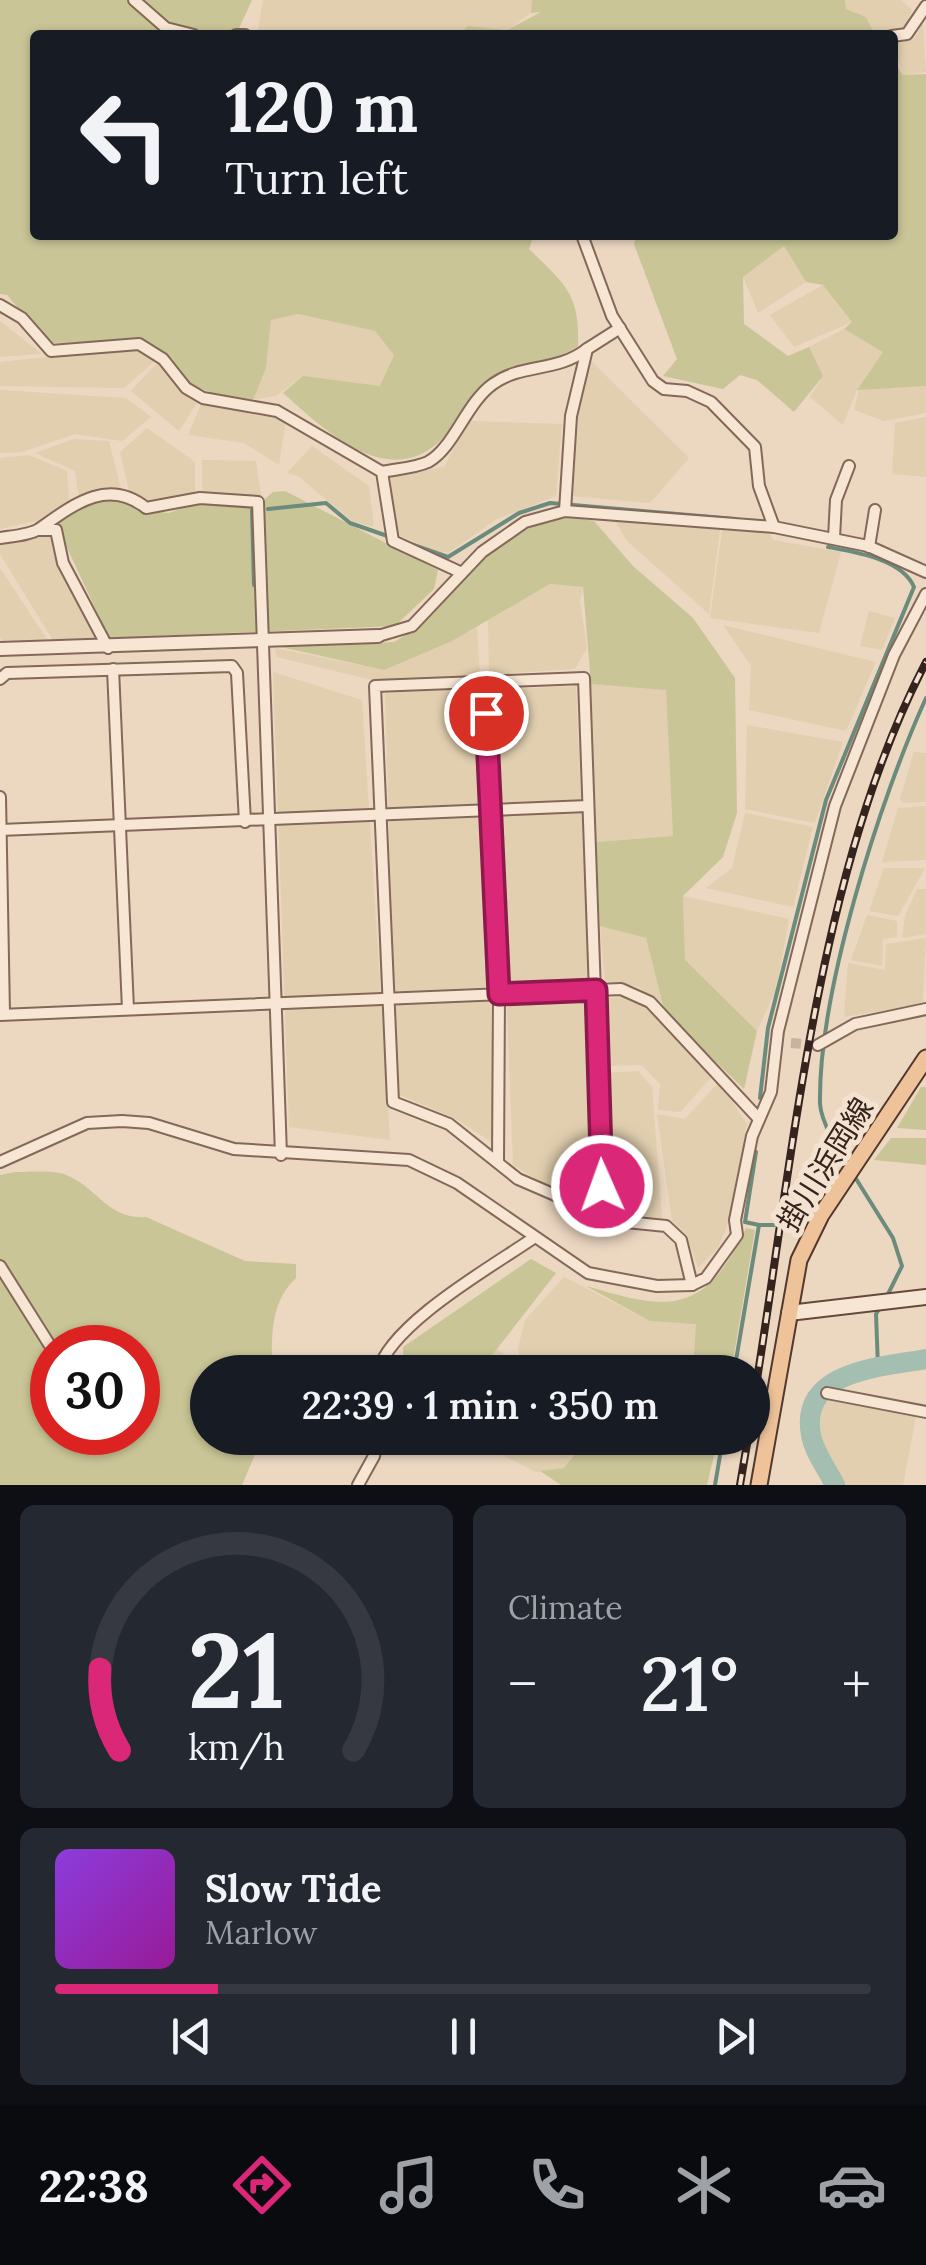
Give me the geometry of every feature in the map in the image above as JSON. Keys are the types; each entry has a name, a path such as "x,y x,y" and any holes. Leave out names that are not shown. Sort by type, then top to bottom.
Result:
{"main road":[{"name":"掛川浜岡線","path":"759,1485 804,1248 926,1058"},
{"path":"789,1313 926,1297"}],"street":[{"path":"134,0 166,28 174,30"},
{"path":"898,35 907,34 926,6"},
{"path":"584,240 620,328 653,380 664,389 687,390 711,402 755,446 759,486 772,524"},
{"path":"0,305 22,318 51,351 139,344 163,359 186,388 203,398 277,410 382,472 428,462 494,382 529,370 560,366 620,328"},
{"path":"565,511 570,416 587,349"},
{"path":"834,538 836,500 849,466"},
{"path":"382,472 393,541 460,572"},
{"path":"38,530 51,517 106,492 132,496 146,508 200,498 258,502 280,1155"},
{"path":"869,547 875,510"},
{"path":"1,651 378,636 412,626 460,572 525,522 565,511 772,524 869,547 926,572"},
{"path":"0,538 56,530 64,563 108,649"},
{"path":"0,1162 87,1123 122,1121 149,1123 234,1149 280,1155 409,1160 456,1183 532,1238 605,1279 692,1285 706,1278 733,1244 752,1136 771,1092 778,1031 834,806 894,655 926,594"},
{"path":"0,679 6,673 232,666 237,672 245,822"},
{"path":"113,669 128,1009"},
{"path":"603,1222 584,678 375,686 394,1102 449,1124 518,1179 555,1195 586,1218 603,1222 666,1226 681,1240 692,1285"},
{"path":"486,681 499,994 498,1162"},
{"path":"0,797 2,1014 621,989 650,1002 759,1119"},
{"path":"1,830 588,806"},
{"path":"818,1045 832,1041 855,1024 926,1009"},
{"path":"778,1031 791,1042"},
{"path":"384,1355 399,1336 532,1238"},
{"path":"0,1266 36,1325"},
{"path":"828,1393 926,1412"},
{"path":"358,1485 374,1455"}],"shaded area":[{"path":"0,0 252,0 238,30 30,30 30,240 532,240 529,249 561,281 573,302 578,346 493,377 478,390 445,436 424,452 403,459 382,458 339,439 283,393 303,376 380,386 394,355 375,331 298,314 271,320 266,368 253,400 218,395 189,384 161,352 145,341 48,343 7,295 0,294"},
{"path":"263,0 535,0 531,13 507,30 468,26 462,30 258,30"},
{"path":"532,0 845,0 846,9 866,17 872,30 507,30 541,12 531,13"},
{"path":"845,0 901,0 912,10 905,29 872,30 866,17 846,9"},
{"path":"923,23 926,72 903,75 898,41 914,39"},
{"path":"468,26 507,30 463,30"},
{"path":"898,68 903,75 926,74 926,386 857,390 883,352 844,329 852,322 823,285 806,282 784,246 743,277 744,324 788,356 809,347 823,376 794,412 757,380 740,375 723,389 663,376 677,359 635,240 898,240"},
{"path":"784,246 806,282 758,313 743,277"},
{"path":"823,285 852,322 794,347 770,315"},
{"path":"298,314 375,331 394,355 378,392 303,376 276,396 253,400 267,357 271,320"},
{"path":"0,321 42,354 0,357"},
{"path":"844,329 883,352 857,390 843,425 810,397 823,376 809,347"},
{"path":"132,348 155,361 124,388 0,386 0,362"},
{"path":"591,361 689,458 650,503 570,496 574,432"},
{"path":"158,362 181,392 197,403 179,431 131,391"},
{"path":"926,386 926,413 884,421 854,410 859,389"},
{"path":"0,390 126,398 151,417 122,441 75,434 22,452 0,453"},
{"path":"201,404 286,420 279,465 244,443 188,435"},
{"path":"926,417 926,477 892,474 895,423"},
{"path":"468,421 562,424 556,496 497,519 448,553 431,551 398,534 390,476 444,467"},
{"path":"147,428 195,462 195,494 151,505 129,491 120,452"},
{"path":"74,439 109,441 121,489 105,488 79,497 75,471 35,453"},
{"path":"312,446 369,486 374,527 352,521 298,476 287,473"},
{"path":"29,455 67,471 69,501 36,521 0,529 0,458"},
{"path":"202,460 256,461 261,495 207,496 202,492"},
{"path":"285,491 438,570 434,589 395,626 109,638 56,524 102,498 120,498 146,511 169,513 190,505 260,503 273,492"},
{"path":"572,517 594,521 633,566 693,618 735,678 737,813 723,857 683,896 685,960 757,1031 744,1089 665,1013 646,938 600,926 596,842 673,836 666,690 591,684 583,587 550,584 452,641 384,670 281,647 394,642 421,626 481,559 537,523"},
{"path":"613,517 720,530 709,614 627,541"},
{"path":"722,530 769,533 773,540 841,552 819,633 710,618"},
{"path":"52,535 97,640 54,642 0,554 0,545"},
{"path":"0,568 48,641 5,643 0,638"},
{"path":"551,584 583,587 580,601 587,648 575,669 489,674 488,620"},
{"path":"869,611 895,618 882,650 860,646"},
{"path":"723,625 876,662 846,731 749,710 751,666"},
{"path":"477,627 480,676 376,681 277,657 275,648 384,670"},
{"path":"273,672 362,700 390,1140 289,1127"},
{"path":"591,684 666,689 673,836 596,842"},
{"path":"576,686 599,1211 581,1206 513,1165 495,690"},
{"path":"478,688 496,1145 456,1119 400,1095 394,1007 385,693"},
{"path":"747,725 843,742 815,823 745,809"},
{"path":"914,752 926,753 926,802 903,803 900,799"},
{"path":"926,806 926,860 882,862 898,808"},
{"path":"745,813 813,827 793,907 706,888 732,868"},
{"path":"884,868 925,868 898,916 869,911"},
{"path":"917,889 926,889 926,934 902,938 905,916"},
{"path":"683,896 789,919 776,990 757,1031 685,961"},
{"path":"867,915 897,921 897,937 883,939 882,966 851,960"},
{"path":"600,926 646,938 665,1013 639,987 605,981"},
{"path":"926,938 923,1004 844,1017 848,963 885,970 886,944"},
{"path":"621,997 641,1003 712,1076 680,1112 658,1110 660,1084 642,1065 603,1066 602,999"},
{"path":"638,1071 652,1087 662,1218 614,1216 604,1073"},
{"path":"719,1082 747,1124 727,1226 718,1248 698,1268 687,1235 672,1221 657,1114 685,1119"},
{"path":"921,1087 926,1087 926,1130 897,1128"},
{"path":"891,1138 926,1138 926,1165 874,1160"},
{"path":"64,1174 121,1213 146,1217 245,1261 296,1264 296,1278 277,1310 272,1355 190,1355 190,1455 255,1455 242,1485 0,1485 0,1175"},
{"path":"746,1228 755,1230 734,1355 694,1355 696,1324 650,1321 586,1286 641,1300 682,1299 699,1292 731,1257"},
{"path":"531,1259 556,1273 492,1355 403,1355 403,1347"},
{"path":"564,1277 650,1321 697,1323 707,1355 519,1355 525,1320"},
{"path":"827,1393 916,1416 903,1485 842,1485 816,1433 819,1404"},
{"path":"502,1455 584,1455 564,1468 536,1472"},
{"path":"575,1455 714,1455 707,1485 561,1485 540,1471 564,1468"}],"waterway":[{"path":"268,509 326,503 350,523 448,557 519,513 550,503 735,519"},
{"path":"252,510 254,585"},
{"path":"760,1098 768,1028 826,800 914,587 908,577 889,563 828,547"},
{"path":"848,1166 827,1127 820,1104 829,1008 872,842 926,698"},
{"path":"737,1355 759,1225 745,1222 756,1152"},
{"path":"853,1174 893,1238 902,1266 886,1298"},
{"path":"759,1225 774,1225"},
{"path":"783,1227 807,1231"},
{"path":"878,1367 876,1314 881,1306"},
{"path":"835,1485 811,1435 811,1413 818,1397 831,1384 867,1369 926,1359"},
{"path":"715,1485 720,1455"}],"tunnel":[{"path":"791,1043 818,1045"}],"railway":[{"path":"760,1355 795,1125 832,930 857,835 888,746 926,662"},
{"path":"740,1485 745,1455"}],"route":[{"path":"486,713 499,994 596,990 602,1186"}]}
